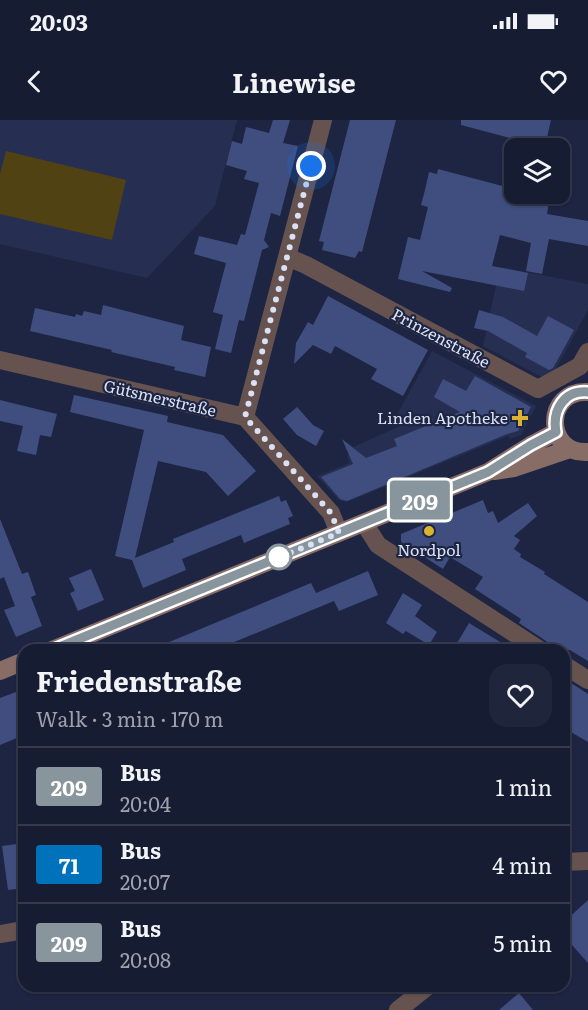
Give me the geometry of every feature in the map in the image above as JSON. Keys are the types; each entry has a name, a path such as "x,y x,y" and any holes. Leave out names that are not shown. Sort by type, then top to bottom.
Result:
{"street":[{"path":"323,120 245,417 331,513 339,533"},
{"name":"Prinzenstraße","path":"287,257 538,389 580,366 588,352"},
{"name":"Gütsmerstraße","path":"0,360 245,417"},
{"path":"570,449 561,441 556,432 554,421 556,410 571,394 581,391 588,392"},
{"path":"67,644 488,472 556,432"},
{"path":"488,472 514,468 570,449 588,452"},
{"path":"364,523 378,545 531,644"},
{"path":"0,671 18,664"},
{"path":"570,669 588,680"},
{"path":"570,862 588,861"},
{"path":"0,934 18,931"},
{"path":"398,1010 420,992"}],"shaded area":[{"path":"0,120 237,120 215,206 147,278 0,244"},
{"path":"6,151 126,180 112,240 0,214 0,174"},
{"path":"500,267 588,284 588,310 552,376 542,377 483,346"},
{"path":"432,351 536,406 521,435 510,439 508,436 347,502 339,500 317,476 350,463 347,457 351,448 400,426 398,413"}],"building":[{"path":"273,120 290,120 283,143 298,146 280,216 271,213 264,240 269,247 262,250 244,321 239,320 231,353 215,349 223,315 213,312 226,263 194,254 199,236 237,245 241,234 245,235 259,183 244,179 247,171 226,165 232,141 242,144 246,127 269,133"},
{"path":"350,120 396,120 362,252 359,251 355,258 322,250 324,242 319,241"},
{"path":"461,120 551,120 547,138 510,138 461,125"},
{"path":"438,169 504,186 504,204 549,204 547,214 588,221 588,246 549,239 542,274 526,271 531,243 500,235 492,266 528,273 524,291 422,271 452,288 450,292 398,279 408,237 420,240 428,207 421,205 429,172 437,174"},
{"path":"328,296 428,350 403,396 371,379 377,369 335,346 331,354 313,345 294,364 296,343 308,322 313,325"},
{"path":"103,305 184,326 181,340 211,347 205,377 174,370 175,367 111,352 112,350 30,331 35,308 75,317 76,314 82,316 84,311 101,315"},
{"path":"479,310 503,317 537,336 548,316 574,330 553,368 549,370 525,357 527,353 488,331 474,328"},
{"path":"475,376 531,407 518,431 347,501 340,499 321,477 353,464 342,439 366,458 397,446 394,439 460,412 434,397 443,379 466,391"},
{"path":"74,395 168,416 167,422 223,435 256,471 228,496 206,472 158,461 135,558 174,542 173,539 279,496 281,502 286,500 293,516 288,518 290,524 244,543 241,535 182,559 186,570 143,588 132,560 115,556 144,430 70,412"},
{"path":"0,400 57,414 51,437 40,435 36,455 17,451 23,426 0,421"},
{"path":"297,407 313,425 324,431 316,446 297,435 283,419"},
{"path":"483,500 488,513 493,511 498,523 528,503 537,516 514,536 520,540 514,549 521,554 520,557 588,602 588,661 570,650 570,644 548,644 519,623 521,619 475,589 483,577 450,557 443,569 401,542 401,534"},
{"path":"0,519 22,574 28,572 36,595 31,597 42,626 16,637 4,610 15,606 4,577 0,579"},
{"path":"91,569 104,600 78,611 70,593 75,591 69,578"},
{"path":"368,571 378,595 339,611 334,601 230,644 164,644 311,583 316,593"},
{"path":"403,593 422,605 415,616 437,632 427,644 406,631 403,634 386,623"},
{"path":"469,623 503,644 457,644"},
{"path":"571,683 588,694 588,742 570,732"},
{"path":"18,691 18,738 0,745 0,698"},
{"path":"18,844 18,889 8,890 2,846"},
{"path":"588,900 588,963 572,945 570,946 570,916"},
{"path":"519,993 533,1010 499,1010"}],"bus line":[{"name":"209","path":"66,644 488,472 556,432 554,421 556,410 562,401 571,394 581,391 588,392"}],"place":[{"name":"Linden Apotheke","path":"520,418"},
{"name":"Nordpol","path":"429,531"}],"route":[{"path":"279,557 275,559 339,533 331,513 245,417 311,166"}]}
